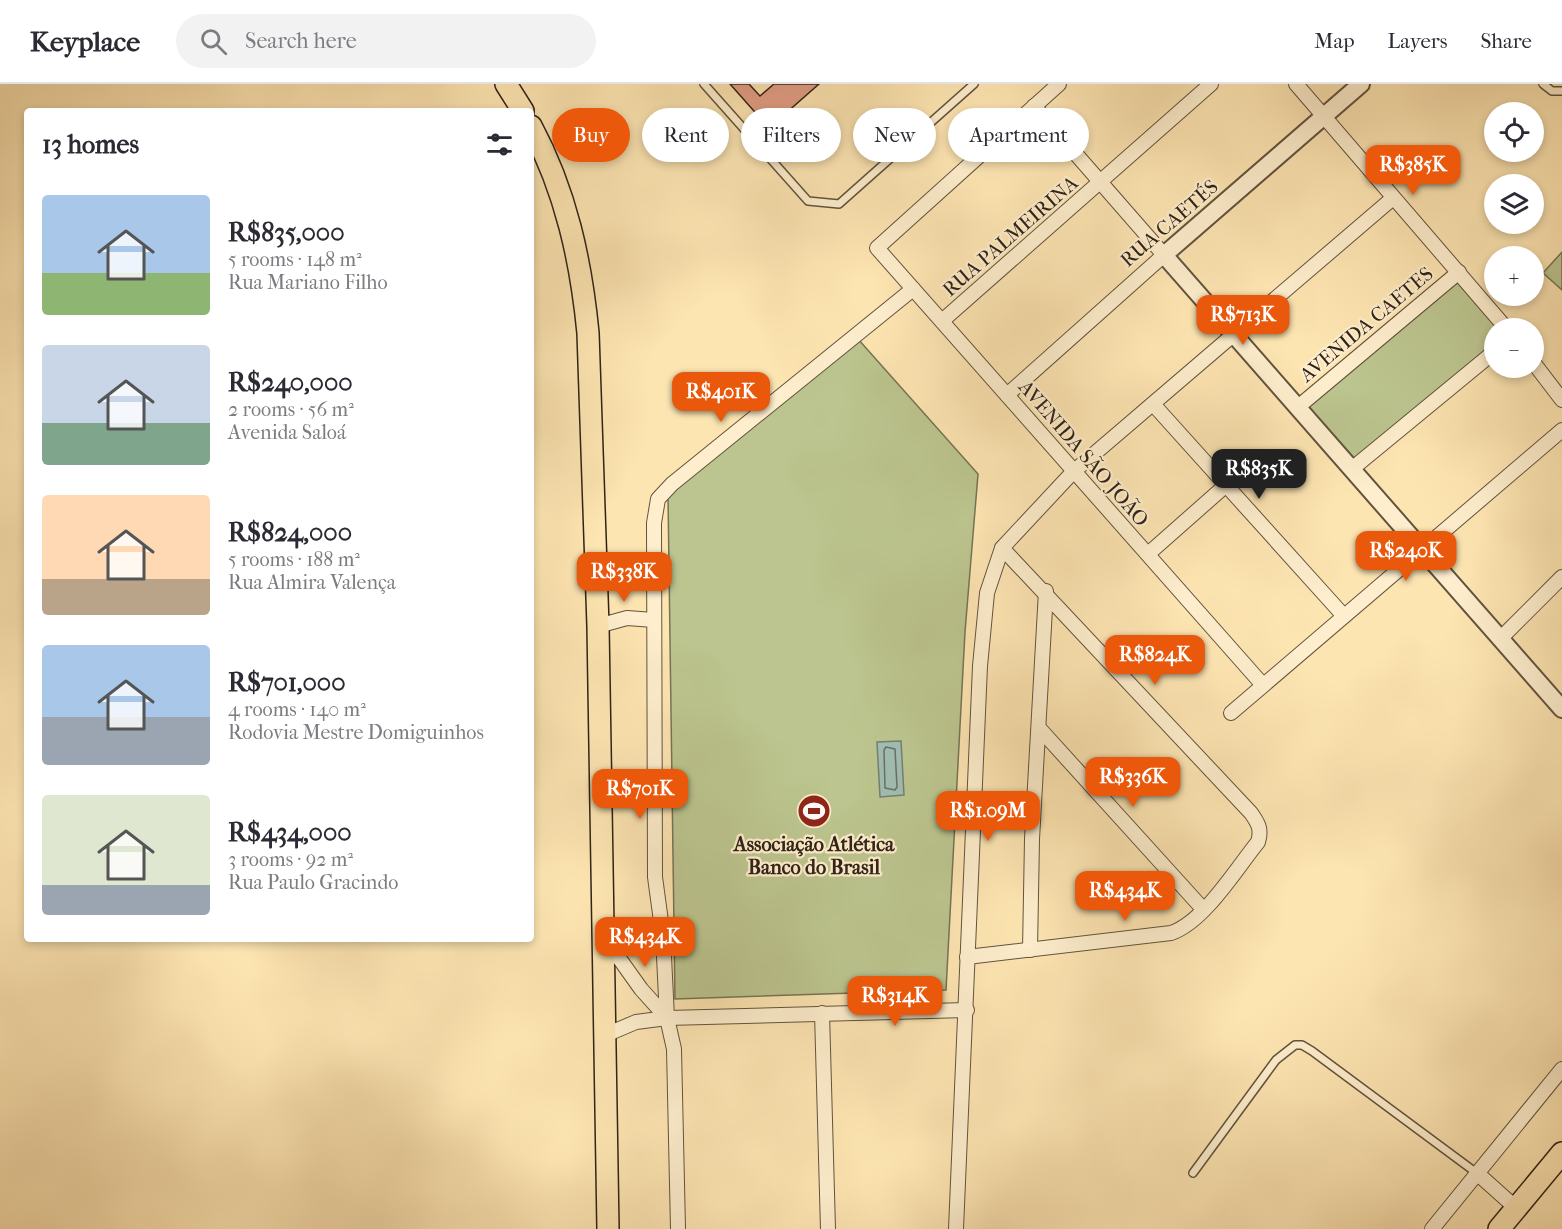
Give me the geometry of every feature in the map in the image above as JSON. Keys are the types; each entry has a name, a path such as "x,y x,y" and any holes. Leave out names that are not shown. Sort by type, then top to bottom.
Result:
{"main road":[{"path":"506,84 521,108"},
{"path":"534,132 547,156 562,198 584,287 589,344 597,626 608,1224"},
{"path":"1499,1229 1562,1154"}],"street":[{"path":"1059,84 1034,106 1562,709"},
{"name":"RUA PALMEIRINA","path":"942,321 1211,84"},
{"path":"1296,84 1498,318"},
{"name":"RUA CAETÉS","path":"1007,395 1361,84"},
{"name":"AVENIDA SÃO JOÃO","path":"1034,106 877,248 1262,684"},
{"path":"956,1229 980,666 987,593 1002,548 1073,472 1393,198"},
{"name":"AVENIDA CAETES","path":"1298,407 1459,272"},
{"path":"678,1229 674,1049 667,1018 663,936 655,877 654,524 660,495 913,289"},
{"path":"1353,468 1484,360"},
{"path":"1544,376 1562,400"},
{"path":"1153,404 1343,615"},
{"path":"1231,713 1262,684 1562,429"},
{"path":"1148,554 1225,486"},
{"path":"967,957 1171,933 1183,929 1203,909 1258,842 1260,826 1251,813 1046,591 1002,548"},
{"path":"1500,639 1562,577"},
{"path":"1030,950 1032,839 1046,591"},
{"path":"597,626 627,618 654,620"},
{"path":"1039,728 1203,909"},
{"path":"602,934 641,989 667,1018"},
{"path":"603,1036 636,1022 667,1018 967,1010"},
{"path":"822,1013 828,1229"},
{"path":"1432,1229 1562,1069"},
{"path":"1478,1174 1516,1208"}],"lane":[{"path":"704,84 808,201 839,204 970,85"},
{"path":"1543,84 1552,91 1562,91"},
{"path":"1193,1173 1276,1060 1295,1045 1302,1045 1478,1174"}],"green space":[{"path":"1562,252 1562,290 1544,272"},
{"path":"1456,281 1489,318 1484,318 1484,351 1352,460 1306,407"},
{"name":"Associação Atlética Banco do Brasil","path":"858,339 978,474 965,632 946,990 675,999 668,496"}],"water":[{"path":"901,741 904,795 880,797 877,742"}],"building":[{"path":"730,84 749,84 760,96 774,84 819,84 792,108 751,108"}],"place":[{"name":"Associação Atlética Banco do Brasil","path":"814,811"}]}
